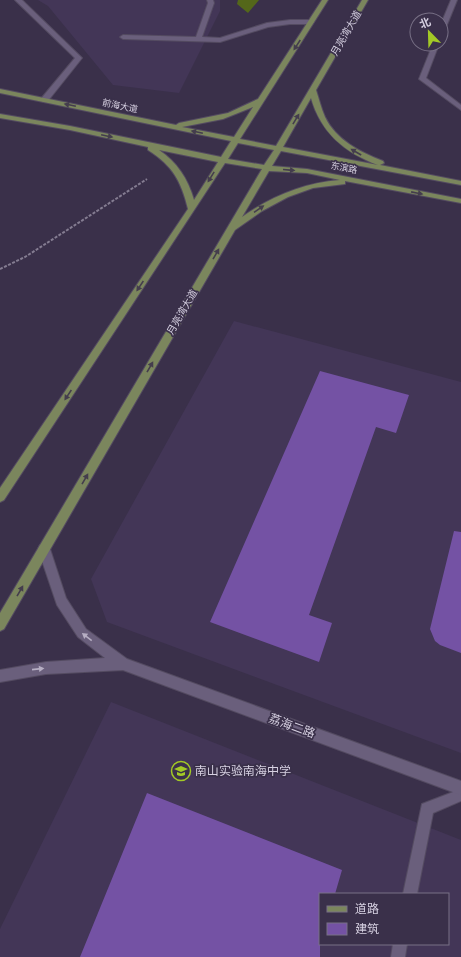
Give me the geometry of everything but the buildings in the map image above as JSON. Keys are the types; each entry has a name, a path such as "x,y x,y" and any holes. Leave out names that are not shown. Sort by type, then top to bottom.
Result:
{"main road":[{"path":"0,497 192,209 325,0"},
{"name":"月亮湾大道","path":"0,625 365,0"},
{"name":"前海大道","path":"0,91 235,140"},
{"path":"313,91 317,108 322,120 337,139 359,154 405,173"},
{"path":"170,127 222,117 247,108 263,98"},
{"path":"0,116 70,128 145,145 223,160"},
{"name":"东滨路","path":"235,140 461,183"},
{"path":"145,145 168,160 180,174 185,183 192,209"},
{"name":"东滨路","path":"223,160 267,168 307,171 461,202"},
{"path":"228,233 258,209 290,192 316,184 361,181"}],"street":[{"path":"18,0 79,58 44,100"},
{"path":"198,40 211,4 210,0"},
{"path":"449,12 454,0"},
{"path":"123,37 198,40 228,38 266,25 311,22"},
{"path":"433,52 422,79 461,108"},
{"name":"荔海二路","path":"44,549 61,601 82,633 123,664 461,788"},
{"name":"荔海二路","path":"0,676 19,671 75,665 123,664"}],"lane":[{"path":"410,893 427,809 461,795"},
{"path":"398,957 400,945"}],"path":[{"path":"0,269 25,257 147,180"}],"shaded area":[{"path":"38,0 220,0 220,11 179,93 113,85 48,6"},
{"path":"234,321 461,382 461,753 107,622 91,579"},
{"name":"南山实验南海中学","path":"111,702 461,840 461,957 0,957 0,929"}],"green space":[{"path":"238,0 259,0 248,13 237,4"}],"place":[{"name":"南山实验南海中学","path":"181,771"}]}
